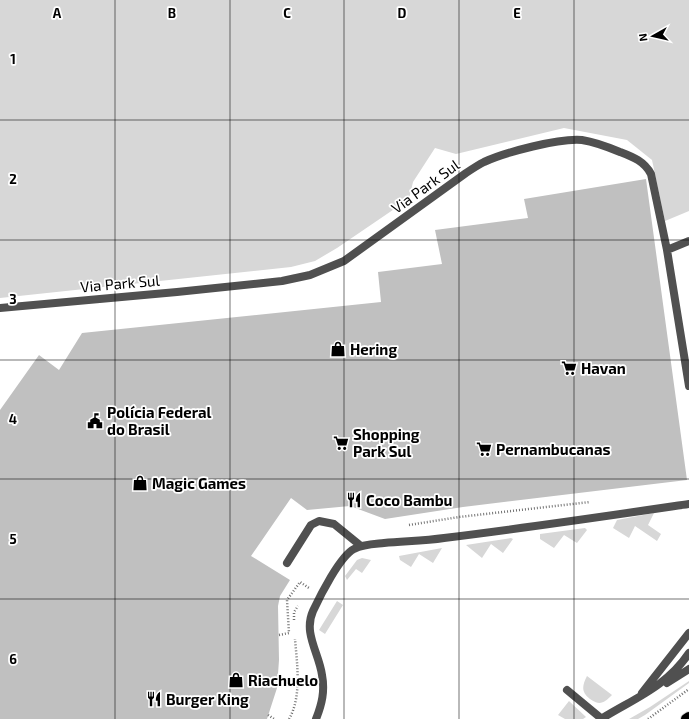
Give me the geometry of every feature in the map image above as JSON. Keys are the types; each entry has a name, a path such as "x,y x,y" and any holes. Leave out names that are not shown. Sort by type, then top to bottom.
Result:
{"lane":[{"name":"Via Park Sul","path":"0,308 282,281 310,275 344,261 481,163 530,148 571,140 582,140 599,144 634,158 644,165 653,180 667,250 689,386"},
{"path":"667,250 689,240"},
{"path":"316,719 323,699 323,681 310,634 311,616 341,562 350,551 361,546 449,537 689,504"},
{"path":"287,563 311,525 319,521 334,524 361,546"},
{"path":"638,698 689,632"},
{"path":"648,692 673,673 680,666 689,652"},
{"path":"567,690 602,719 689,669"}],"path":[{"path":"279,635 289,633 287,600 300,582 310,588"},
{"path":"648,719 689,689"},
{"path":"268,715 274,719"}],"shaded area":[{"path":"0,0 689,0 689,211 665,221 652,160 627,140 564,128 456,154 435,148 413,182 409,199 337,248 315,261 291,267 0,298"},
{"path":"654,513 648,525 661,534 657,541 635,526 629,538 613,528 617,520"},
{"path":"585,528 587,530 577,543 564,535 554,548 540,539 540,534"},
{"path":"511,538 513,539 503,553 491,544 482,558 466,545"},
{"path":"442,548 433,563 419,554 411,567 400,560 399,556"},
{"path":"362,558 371,560 362,573 356,569 347,580 345,576 357,560"},
{"path":"337,601 343,605 325,634 319,630"},
{"path":"587,676 612,695 602,703 590,699 585,694 583,689"},
{"path":"689,681 689,683 645,715 638,719 629,719 650,707"},
{"path":"569,701 586,717 583,719 565,719 558,715"}],"building":[{"name":"Shopping Park Sul","path":"646,179 687,480 463,507 385,519 350,506 307,510 291,498 251,556 290,580 280,596 278,606 279,660 277,688 267,719 0,719 0,410 39,355 59,370 82,333 381,302 378,272 442,264 435,230 528,218 524,199"}],"place":[{"name":"Hering","path":"338,349"},
{"name":"Havan","path":"569,368"},
{"name":"Polícia Federal do Brasil","path":"95,421"},
{"name":"Shopping Park Sul","path":"341,443"},
{"name":"Pernambucanas","path":"484,449"},
{"name":"Magic Games","path":"140,483"},
{"name":"Coco Bambu","path":"354,500"},
{"name":"Riachuelo","path":"236,680"},
{"name":"Burger King","path":"154,699"}]}
